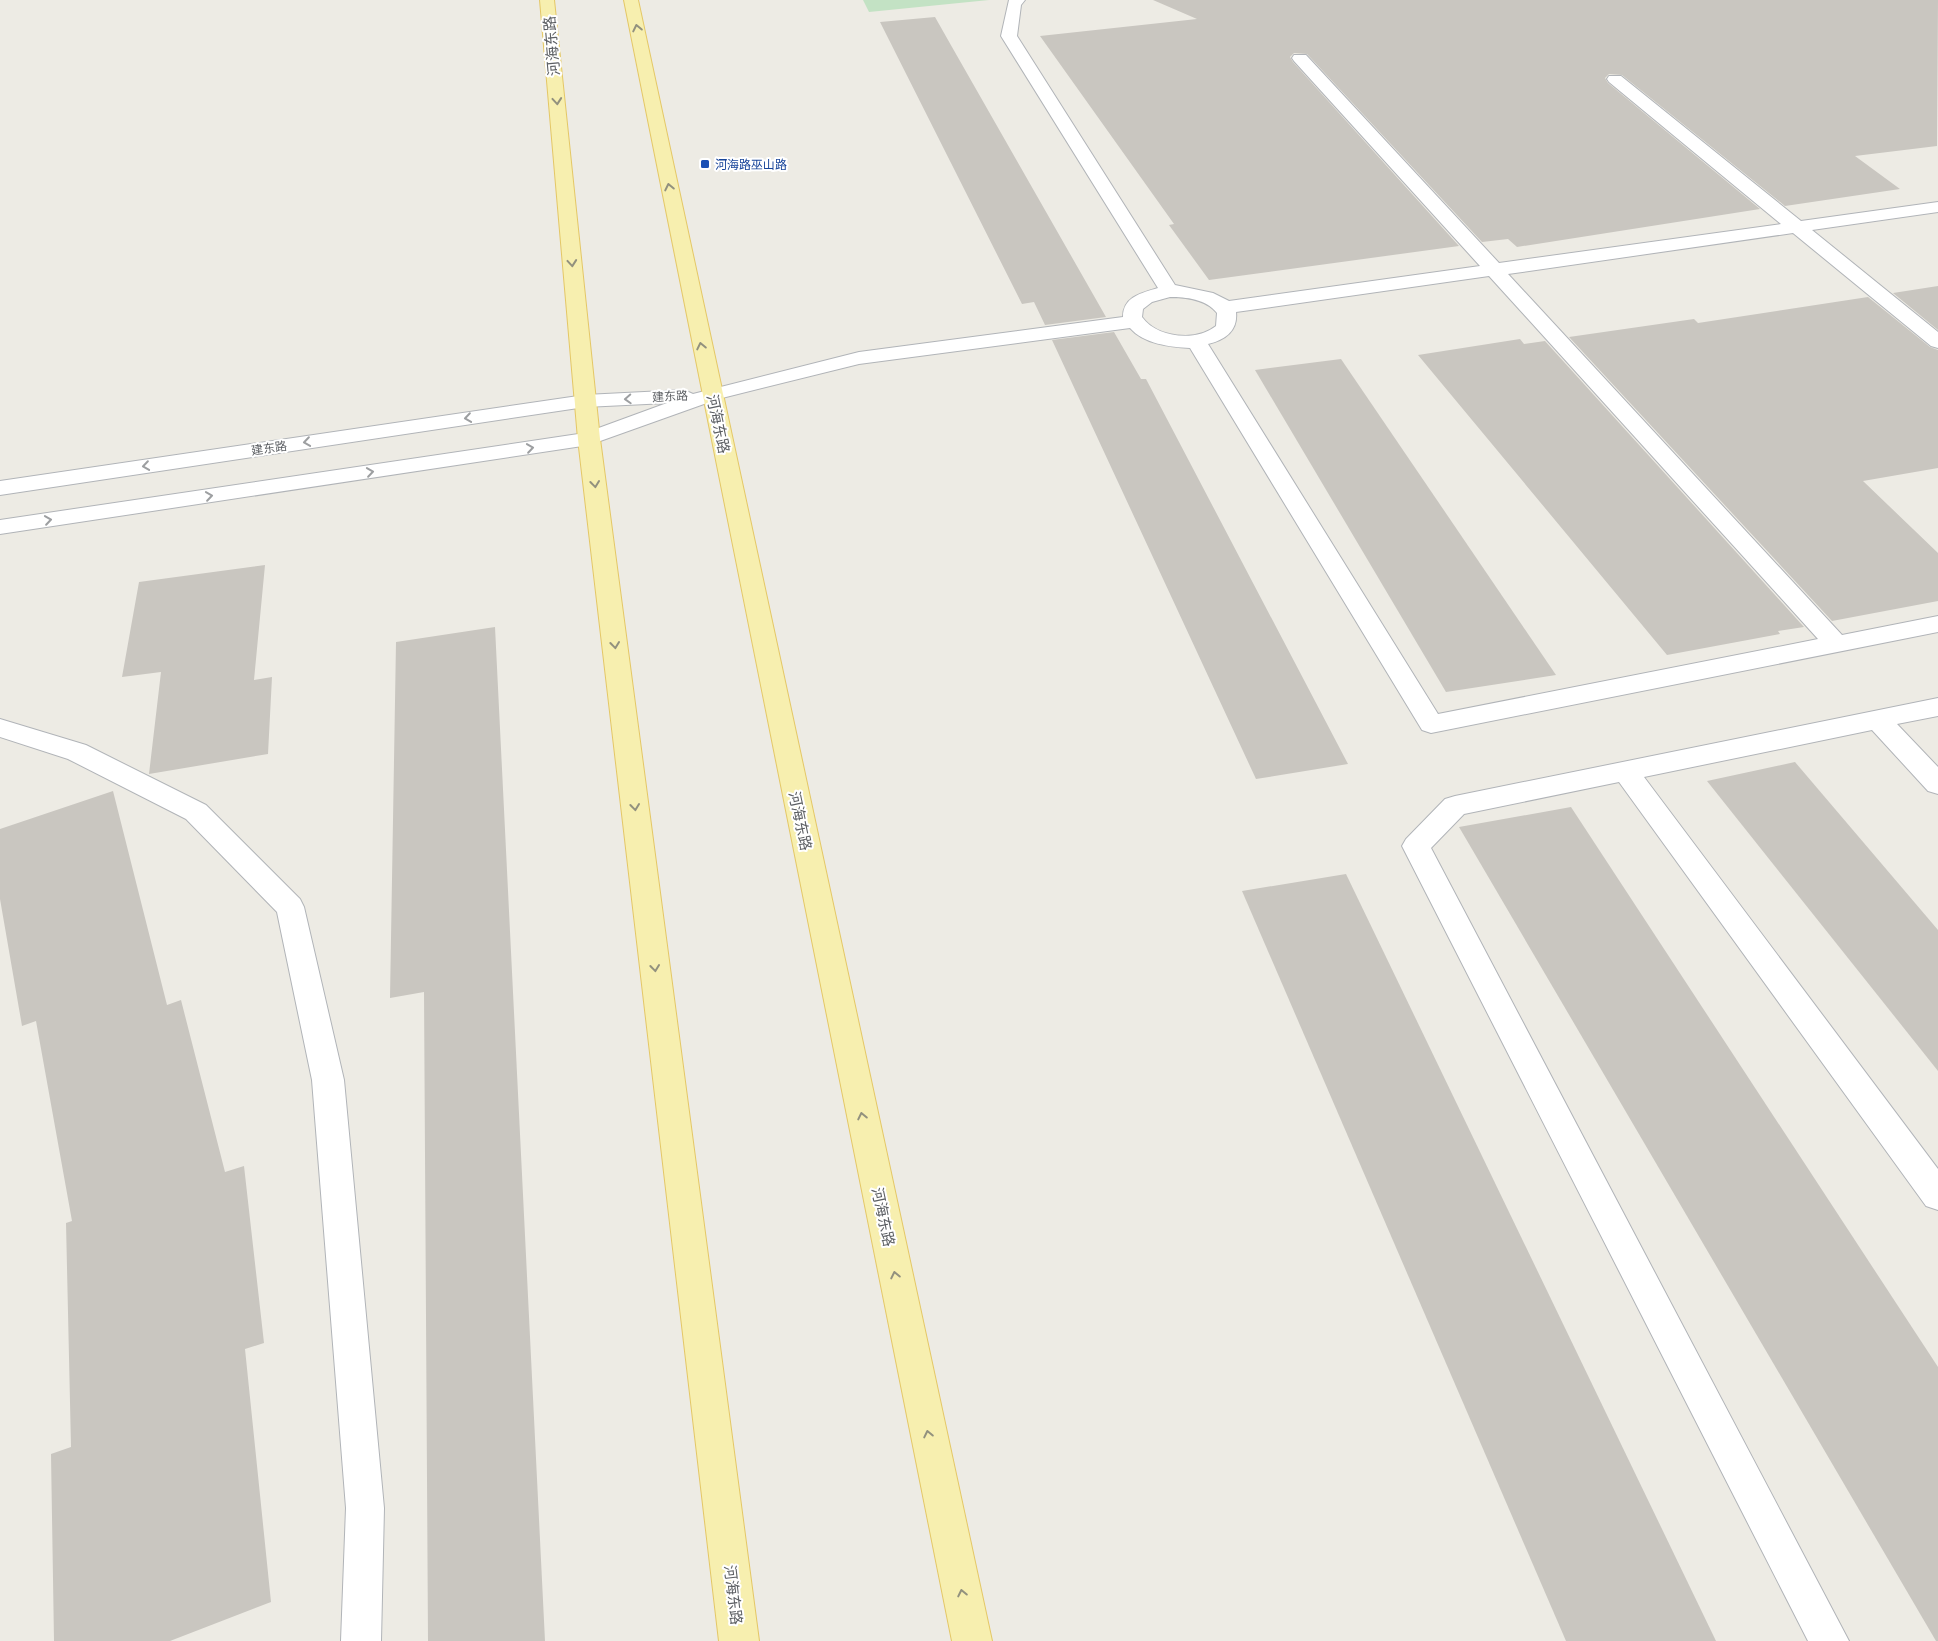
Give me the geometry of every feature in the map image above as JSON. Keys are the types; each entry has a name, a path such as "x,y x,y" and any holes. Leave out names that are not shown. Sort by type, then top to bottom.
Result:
{"main road":[{"name":"河海东路","path":"547,0 585,401 738,1641"},
{"name":"河海东路","path":"631,0 711,394 972,1641"}],"street":[{"path":"1018,0 1014,3 1009,36 1170,291"},
{"path":"1300,58 1836,644"},
{"path":"1615,79 1938,342"},
{"path":"1224,308 1938,207"},
{"path":"1170,291 1201,295 1224,308 1228,316 1227,325 1220,332 1196,342 1165,340 1140,330 1133,322 1131,313 1134,305 1142,298 1170,291"},
{"path":"711,394 859,358 1133,322"},
{"path":"1196,342 1432,724 1938,624"},
{"name":"建东路","path":"0,488 585,401 711,394"},
{"name":"建东路","path":"0,527 590,439 711,394"},
{"path":"1829,1641 1416,846 1455,806 1938,707"},
{"path":"1878,720 1938,784"},
{"path":"0,728 77,752 196,812 290,907 328,1080 365,1508 361,1641"},
{"path":"1625,771 1938,1195"}],"green space":[{"path":"863,0 989,0 869,12"}],"building":[{"path":"1153,0 1938,0 1937,146 1855,156 1900,189 1785,206 1622,75 1609,74 1605,78 1608,83 1760,209 1517,247 1508,239 1482,242 1307,54 1294,53 1290,57 1293,62 1459,246 1209,280 1169,225 1174,224 1040,36 1197,19"},
{"path":"935,17 1106,317 1045,325 1034,302 1022,304 880,22"},
{"path":"1938,286 1938,330 1893,293"},
{"path":"1868,297 1930,347 1938,350 1938,468 1863,481 1938,553 1938,601 1832,621 1569,337 1694,319 1698,323"},
{"path":"1114,332 1141,379 1146,379 1348,764 1256,779 1052,340"},
{"path":"1520,339 1524,344 1545,341 1804,627 1778,631 1780,634 1667,655 1418,355"},
{"path":"1341,359 1556,675 1446,692 1255,370"},
{"path":"265,565 254,680 272,677 268,754 149,774 161,672 122,677 139,582"},
{"path":"495,627 545,1641 428,1641 424,992 390,998 396,642"},
{"path":"1795,762 1938,930 1938,1071 1707,781"},
{"path":"113,791 167,1005 181,1000 225,1172 244,1166 264,1343 245,1349 271,1602 170,1641 54,1641 51,1454 71,1447 66,1223 72,1221 36,1021 22,1026 0,899 0,829"},
{"path":"1571,807 1938,1367 1938,1641 1936,1641 1459,827"},
{"path":"1346,874 1716,1641 1566,1641 1242,891"}],"place":[{"name":"河海路巫山路","path":"705,164"}]}
